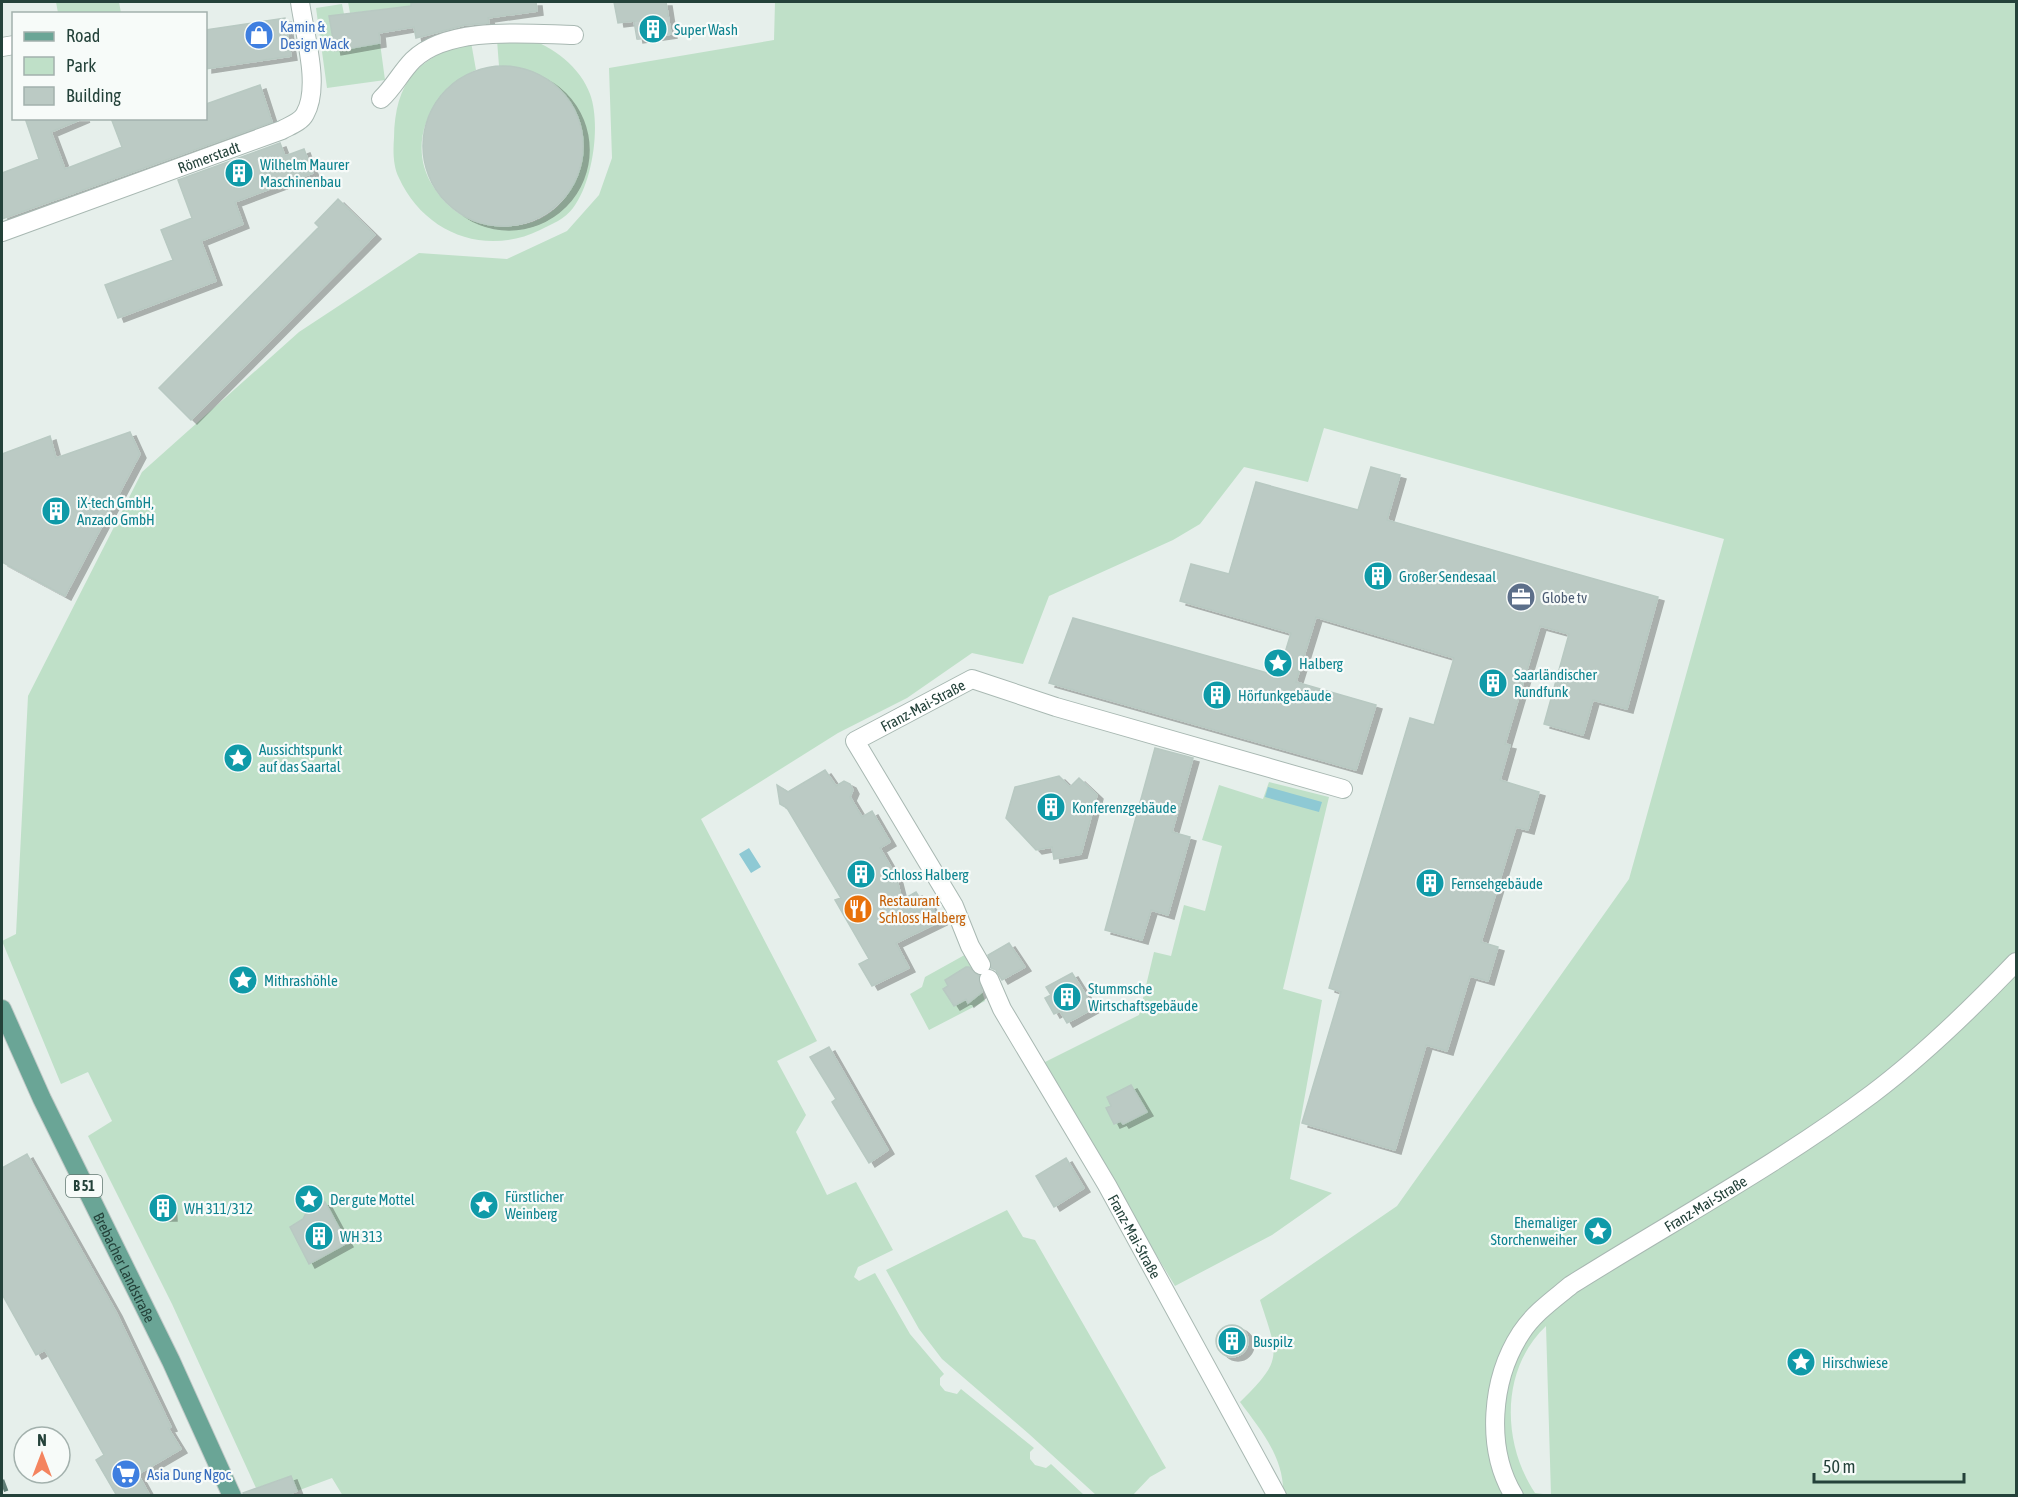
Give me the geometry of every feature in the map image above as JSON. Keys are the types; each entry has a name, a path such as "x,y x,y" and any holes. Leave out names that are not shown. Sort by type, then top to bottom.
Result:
{"main road":[{"name":"Brebacher Landstraße","path":"2,1009 42,1100 171,1361 232,1496"}],"street":[{"name":"Römerstadt","path":"2,232 282,130 296,122 304,115 313,90 300,2"},
{"path":"381,99 414,59 443,43 498,33 574,34"},
{"name":"Franz-Mai-Straße","path":"1277,1496 1107,1185 1026,1051 969,946 954,906 855,741 972,679 1056,707 1343,789"},
{"name":"Franz-Mai-Straße","path":"1514,1496 1501,1464 1497,1446 1497,1398 1512,1351 1521,1333 1539,1312 1571,1285 1802,1142 1871,1094 1938,1041 2016,962"}],"green space":[{"path":"56,2 119,2 121,12 58,12"},
{"path":"348,2 420,2 411,3 411,6 350,13"},
{"path":"775,2 2016,2 2016,1495 1551,1495 1283,1495 1283,1482 1276,1457 1240,1402 1264,1376 1273,1356 1271,1334 1260,1300 1397,1206 1629,879 1724,539 1324,428 1308,482 1244,467 1200,524 1173,540 1049,596 1023,664 972,653 907,698 838,733 701,819 817,1041 777,1061 806,1115 796,1132 827,1195 856,1182 893,1250 858,1267 854,1277 859,1281 875,1273 910,1334 944,1374 940,1378 940,1385 945,1391 957,1394 961,1389 1034,1448 1030,1452 1030,1459 1035,1465 1046,1468 1051,1464 1084,1495 343,1496 332,1478 297,1491 291,1476 256,1488 172,1304 88,1136 112,1121 88,1072 61,1084 2,941 16,934 28,696 142,472 299,332 419,253 507,259 567,231 599,195 612,158 609,68 774,40","holes":["1546,1326 1551,1495 1535,1493 1516,1452 1511,1407 1520,1364 1531,1344"]},
{"path":"342,4 344,14 329,16 335,50 380,43 385,80 327,88 316,8"},
{"path":"527,39 556,52 573,67 586,84 593,106 595,136 586,183 570,212 540,230 519,238 498,241 478,240 458,235 440,226 424,213 410,197 399,178 394,148 395,118 399,101 413,74 424,64 437,55 471,42 476,70 447,90 428,119 423,135 422,152 425,169 433,186 445,202 467,218 495,226 531,222 558,206 575,181 581,151 577,121 563,94 537,74 499,66 497,40"},
{"path":"1269,782 1329,797 1283,989 1322,1000 1290,1179 1332,1193 1272,1235 1175,1286 1041,1064 1139,1015 1154,952 1171,956 1184,905 1205,911 1222,846 1202,840 1219,785 1263,799"},
{"path":"970,952 985,1001 929,1030 910,994 922,987 925,977"},
{"path":"1007,1210 1023,1237 1035,1240 1166,1468 1150,1477 1133,1495 1096,1495 942,1359 919,1329 886,1270"}],"water":[{"path":"1268,787 1322,802 1319,812 1265,797"},
{"path":"749,848 761,867 751,873 739,854"}],"building":[{"path":"536,2 537,11 488,18 489,23 465,25 416,38 414,27 379,33 380,43 335,51 329,16 411,6 411,3"},
{"path":"614,2 666,2 671,34 637,39 634,21 618,23"},
{"path":"285,18 291,56 207,69 207,30"},
{"path":"503,66 519,67 534,72 548,79 560,89 570,101 577,115 582,130 582,162 577,177 570,191 560,203 548,213 534,220 519,225 503,226 487,225 472,220 458,213 446,203 436,191 429,177 424,162 423,146 424,130 429,115 436,101 446,89 458,79 472,72 487,67"},
{"path":"260,85 272,122 2,219 2,173 39,159 26,120 79,120 51,132 65,169 122,147 112,120 207,120 207,104"},
{"path":"280,143 285,156 304,149 313,173 235,202 243,224 201,241 216,281 118,318 105,285 173,260 161,230 192,218 178,180"},
{"path":"338,199 375,235 191,420 159,388 319,227 315,223"},
{"name":"iX-tech GmbH, Anzado GmbH","path":"130,432 140,454 65,596 2,562 2,454 50,436 56,458"},
{"path":"1371,467 1400,475 1387,520 1658,597 1627,709 1593,700 1583,735 1544,724 1569,634 1540,626 1505,744 1510,745 1500,780 1539,792 1528,830 1516,827 1481,942 1498,947 1488,981 1470,976 1447,1051 1426,1045 1395,1150 1302,1123 1341,992 1329,988 1410,718 1434,725 1454,658 1316,617 1296,682 1376,705 1356,770 1049,683 1073,618 1278,676 1291,633 1180,601 1191,564 1229,574 1256,482 1358,510"},
{"path":"1155,748 1193,758 1172,832 1190,837 1168,915 1151,910 1142,940 1105,930"},
{"name":"Schloss Halberg","path":"825,770 836,786 844,781 850,784 853,790 850,797 862,817 872,811 890,842 880,848 896,876 902,900 916,892 923,903 927,901 941,921 896,943 909,968 872,986 859,964 869,959 835,900 841,898 787,808 780,804 777,785 788,792"},
{"name":"Konferenzgebäude","path":"1059,776 1070,787 1079,778 1097,795 1081,854 1054,859 1052,847 1036,850 1006,818 1015,787"},
{"path":"1009,943 1025,967 1002,980 996,970 991,968 988,955"},
{"path":"966,967 979,976 982,992 968,1003 966,999 954,1006 943,989 948,986 945,980"},
{"name":"Stummsche Wirtschaftsgebäude","path":"1072,973 1094,1008 1067,1023 1060,1011 1054,1014 1045,998 1051,995 1046,987"},
{"path":"829,1047 888,1150 869,1163 832,1102 836,1099 810,1057"},
{"path":"1131,1085 1147,1112 1123,1124 1121,1121 1114,1124 1106,1108 1111,1106 1107,1097"},
{"path":"27,1154 116,1312 171,1427 168,1428 181,1449 138,1474 150,1496 117,1496 96,1460 104,1455 45,1350 36,1355 2,1294 2,1168"},
{"path":"1066,1158 1084,1188 1054,1207 1036,1176"},
{"name":"WH 311/312","path":"170,1198 171,1217 156,1217 155,1199"},
{"name":"WH 313","path":"312,1201 325,1202 347,1243 309,1264 290,1227 303,1219"},
{"name":"Buspilz","path":"1232,1325 1243,1330 1248,1341 1243,1352 1232,1357 1221,1352 1216,1341 1221,1330"},
{"path":"291,1476 297,1491 284,1496 244,1496 243,1493"}],"tunnel":[{"path":"636,31 670,26"}],"railway":[{"path":"2,1480 8,1496"}],"place":[{"name":"Super Wash","path":"653,29"},
{"name":"Kamin & Design Wack","path":"259,35"},
{"name":"Wilhelm Maurer Maschinenbau","path":"239,173"},
{"name":"iX-tech GmbH, Anzado GmbH","path":"56,511"},
{"name":"Großer Sendesaal","path":"1378,576"},
{"name":"Globe tv","path":"1521,597"},
{"name":"Halberg","path":"1278,663"},
{"name":"Saarländischer Rundfunk","path":"1493,683"},
{"name":"Hörfunkgebäude","path":"1217,695"},
{"name":"Aussichtspunkt auf das Saartal","path":"238,758"},
{"name":"Konferenzgebäude","path":"1051,807"},
{"name":"Schloss Halberg","path":"861,874"},
{"name":"Fernsehgebäude","path":"1430,883"},
{"name":"Restaurant Schloss Halberg","path":"858,909"},
{"name":"Mithrashöhle","path":"243,980"},
{"name":"Stummsche Wirtschaftsgebäude","path":"1067,997"},
{"name":"Der gute Mottel","path":"309,1199"},
{"name":"Fürstlicher Weinberg","path":"484,1205"},
{"name":"WH 311/312","path":"163,1208"},
{"name":"Ehemaliger Storchenweiher","path":"1598,1231"},
{"name":"WH 313","path":"319,1236"},
{"name":"Buspilz","path":"1232,1341"},
{"name":"Hirschwiese","path":"1801,1362"},
{"name":"Asia Dung Ngoc","path":"126,1474"}]}
